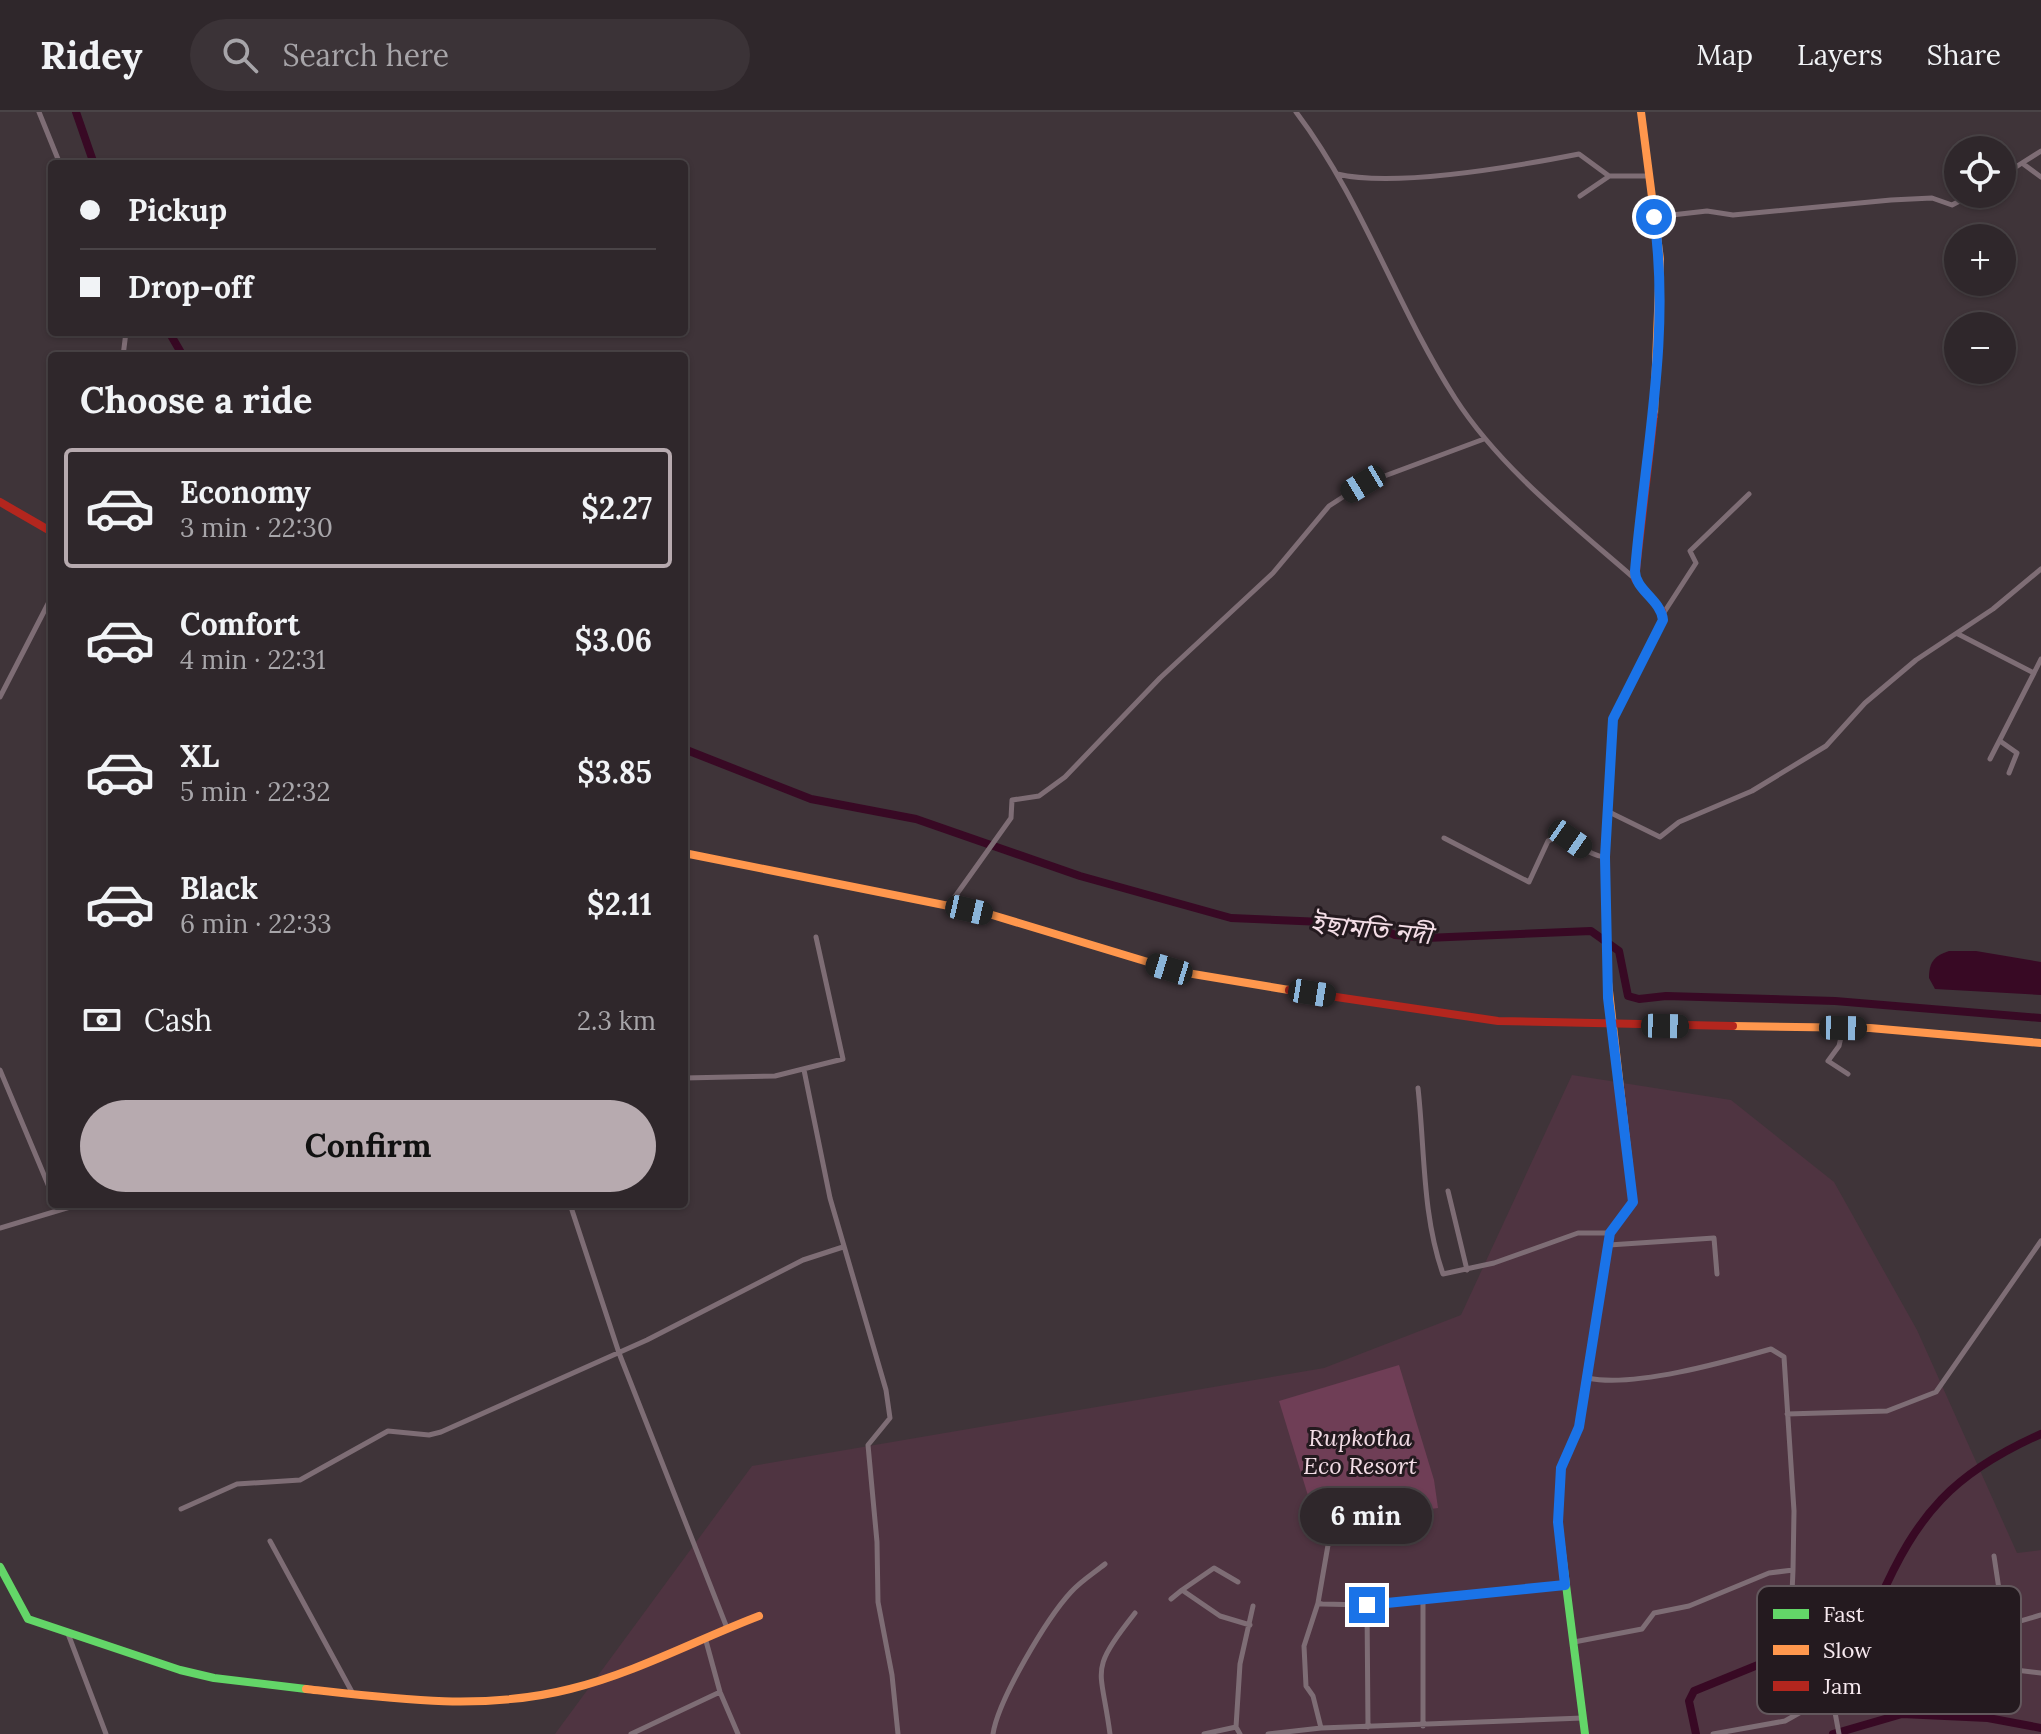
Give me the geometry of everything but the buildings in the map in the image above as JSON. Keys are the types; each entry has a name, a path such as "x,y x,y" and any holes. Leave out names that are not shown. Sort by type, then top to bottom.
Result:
{"street":[{"path":"39,112 58,160"},
{"path":"1296,112 1322,146 1424,346 1484,439 1635,579 1663,615"},
{"path":"1635,579 1655,404 1660,259 1641,112"},
{"path":"2016,167 2041,151"},
{"path":"1337,174 1362,179 1434,174 1512,167 1579,154 1609,176"},
{"path":"2022,163 2041,177"},
{"path":"1580,196 1609,176 1649,176"},
{"path":"1654,217 1707,211 1733,215 1808,205 1932,198 1944,202"},
{"path":"949,905 1011,818 1012,800 1039,796 1065,777 1160,678 1273,573 1329,506 1363,484 1484,439"},
{"path":"1585,1734 1558,1522 1561,1468 1579,1427 1610,1233 1633,1202 1606,972 1605,857 1615,711 1661,626 1663,615 1696,563 1690,551 1749,494"},
{"path":"0,502 48,530"},
{"path":"1609,812 1660,837 1679,822 1752,791 1826,746 1875,695 1916,660 1958,634 2041,569"},
{"path":"0,697 48,604"},
{"path":"1958,634 2034,673"},
{"path":"1990,759 2041,659"},
{"path":"2000,741 2017,753 2009,773"},
{"path":"1444,838 1529,882 1548,841 1554,837 1566,838 1590,853 1605,857"},
{"path":"688,854 949,905 1204,977 1498,1021 1843,1028 2041,1043"},
{"path":"688,1078 747,1079 804,1070 843,1059 816,937"},
{"path":"1843,1028 1839,1046 1828,1061 1848,1074"},
{"path":"0,1070 48,1184"},
{"path":"804,1070 843,1247 883,1376 890,1413 887,1424 869,1440 868,1445 877,1542 878,1602 892,1675 898,1734"},
{"path":"1418,1088 1426,1161 1423,1186 1442,1272 1446,1276 1578,1233 1610,1233"},
{"path":"1448,1191 1467,1270"},
{"path":"0,1228 69,1208"},
{"path":"571,1208 619,1353 727,1628"},
{"path":"1609,1245 1714,1238 1717,1274"},
{"path":"1787,1414 1887,1411 1936,1392 2041,1241"},
{"path":"181,1509 237,1484 300,1480 388,1431 429,1435 441,1432 619,1353 803,1260 843,1247"},
{"path":"1588,1378 1626,1380 1774,1349 1786,1361 1794,1511 1792,1586"},
{"path":"1321,1728 1313,1696 1306,1686 1304,1646 1318,1603 1332,1522"},
{"path":"270,1541 352,1692"},
{"path":"1994,1556 1998,1586"},
{"path":"993,1734 1028,1655 1055,1613 1072,1590 1105,1564"},
{"path":"0,1567 26,1617 191,1673 476,1703 544,1695 587,1684 706,1641 727,1628 759,1616"},
{"path":"1171,1599 1214,1568 1238,1582"},
{"path":"1574,1642 1642,1629 1654,1613 1689,1606 1769,1573 1793,1570"},
{"path":"1318,1603 1367,1605 1565,1585"},
{"path":"1182,1590 1220,1616 1250,1625"},
{"path":"1423,1600 1423,1726"},
{"path":"1367,1605 1368,1727"},
{"path":"1240,1734 1236,1727 1240,1664 1253,1606"},
{"path":"1110,1734 1099,1682 1100,1664 1135,1613"},
{"path":"2021,1621 2041,1615"},
{"path":"67,1631 106,1734"},
{"path":"706,1641 720,1692 738,1734"},
{"path":"2021,1671 2041,1673"},
{"path":"631,1734 720,1692"},
{"path":"1713,1734 1785,1721 1797,1714"},
{"path":"1835,1714 1839,1734"},
{"path":"1268,1734 1321,1728 1583,1718"},
{"path":"1204,1734 1236,1727"}],"shaded area":[{"path":"1949,951 1976,951 2041,962 2041,995 1935,989 1929,978 1931,964"},
{"path":"1572,1075 1731,1100 1834,1182 1917,1330 2017,1553 2041,1550 2041,1734 555,1734 752,1466 1324,1368 1461,1315"}],"green space":[{"name":"Rupkotha Eco Resort","path":"1399,1365 1434,1480 1438,1508 1317,1525 1279,1401"}],"waterway":[{"name":"ইছামতি নদী","path":"76,112 93,160"},
{"name":"ইছামতি নদী","path":"171,336 181,352"},
{"name":"ইছামতি নদী","path":"688,751 811,799 916,819 1080,876 1231,918 1370,924 1395,935 1426,938 1591,931 1619,951 1628,996 1639,999 1666,996 1835,1001 2041,1018"},
{"name":"ইছামতি নদী","path":"1886,1586 1908,1544 1941,1500 1984,1464 2041,1434"},
{"name":"ইছামতি নদী","path":"1696,1734 1689,1701 1694,1691 1757,1665"},
{"name":"ইছামতি নদী","path":"1833,1734 1902,1714 1988,1718 2041,1728"}],"traffic: fast":[{"path":"1585,1734 1558,1522 1561,1468 1579,1427 1587,1375"},
{"path":"0,1567 28,1619 180,1670 214,1678 306,1689"}],"traffic: slow":[{"path":"1641,112 1660,259 1654,415"},
{"path":"688,854 989,914 1181,972 1289,990"},
{"path":"1587,1375 1610,1233 1633,1202 1608,982"},
{"path":"1733,1026 1870,1028 2041,1043"},
{"path":"306,1689 438,1701 538,1696 618,1674 759,1616"}],"traffic: jam":[{"path":"1608,982 1605,857 1613,719 1663,620 1662,611 1635,579 1654,415"},
{"path":"0,502 48,530"},
{"path":"1289,990 1498,1021 1733,1026"}],"route":[{"path":"1367,1605 1565,1585 1558,1522 1561,1468 1579,1427 1610,1233 1633,1202 1608,998 1605,857 1613,719 1663,620 1662,611 1635,579 1655,404 1660,259 1654,217"}]}
